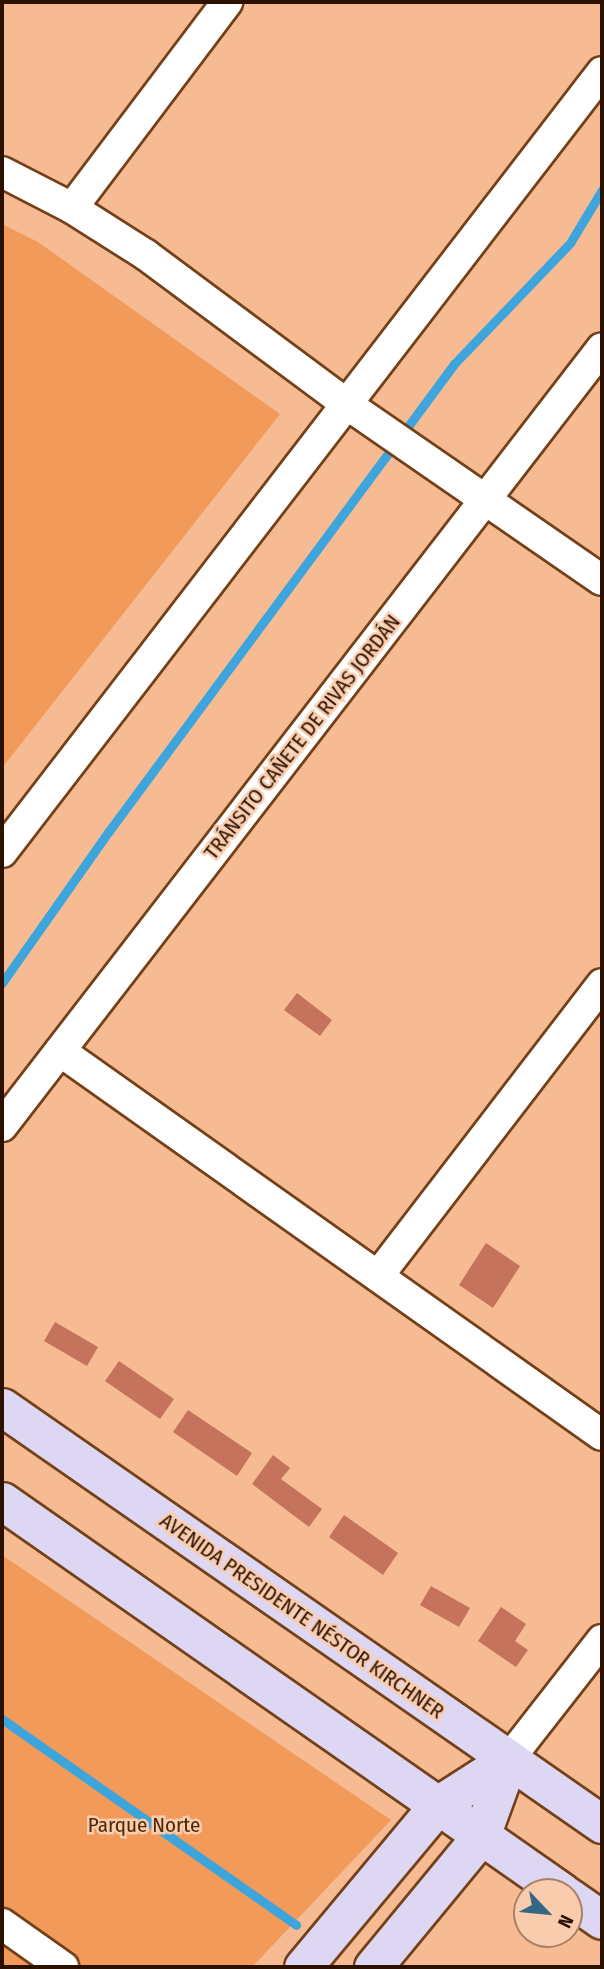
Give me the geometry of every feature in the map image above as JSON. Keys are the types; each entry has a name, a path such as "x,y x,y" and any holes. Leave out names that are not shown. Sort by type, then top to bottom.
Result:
{"main road":[{"name":"AVENIDA PRESIDENTE NÉSTOR KIRCHNER","path":"2,1407 602,1824"},
{"path":"2,1501 542,1878"},
{"path":"303,1967 439,1804 509,1759"},
{"path":"373,1967 481,1836 509,1759"},
{"path":"583,1907 602,1920"}],"street":[{"path":"72,208 227,2"},
{"path":"2,852 602,72"},
{"path":"2,172 72,208 146,255 348,405 602,580"},
{"name":"TRÁNSITO CAÑETE DE RIVAS JORDÁN","path":"2,1126 602,348"},
{"path":"378,1276 602,984"},
{"path":"60,1051 602,1435"},
{"path":"509,1759 602,1640"},
{"path":"2,1924 63,1967"}],"green space":[{"path":"2,224 38,242 280,414 2,768"},
{"name":"Parque Norte","path":"2,1555 391,1820 252,1967 2,1967"}],"building":[{"path":"297,993 332,1020 320,1036 284,1010"},
{"path":"486,1243 520,1266 493,1308 459,1285"},
{"path":"55,1322 98,1347 87,1366 44,1341"},
{"path":"119,1361 174,1399 160,1419 105,1381"},
{"path":"188,1410 252,1453 237,1476 173,1432"},
{"path":"273,1455 290,1468 281,1479 322,1509 309,1527 252,1484"},
{"path":"344,1515 398,1553 383,1575 329,1537"},
{"path":"431,1586 470,1608 459,1627 420,1605"},
{"path":"501,1607 526,1624 515,1641 528,1650 516,1667 478,1641"}],"waterway":[{"path":"2,983 109,831 454,364 570,243 602,190"},
{"path":"2,1719 296,1925"}]}
